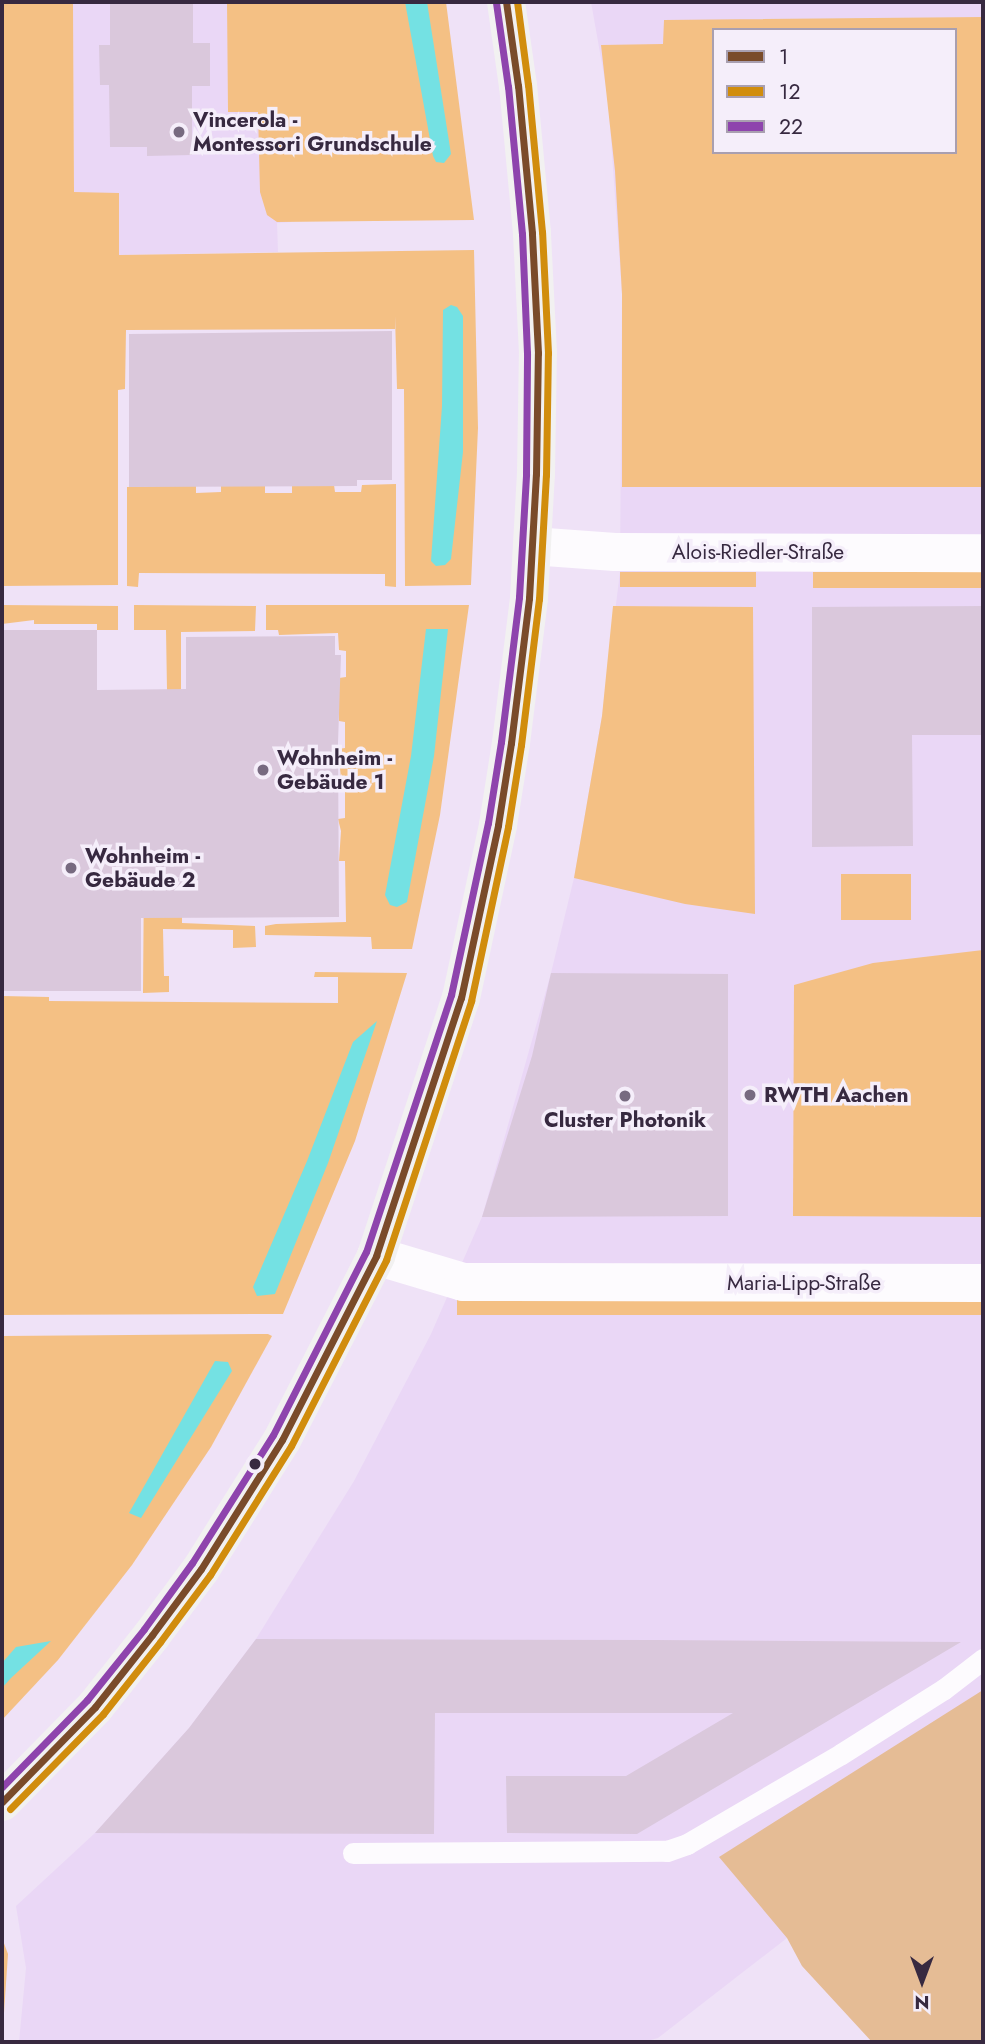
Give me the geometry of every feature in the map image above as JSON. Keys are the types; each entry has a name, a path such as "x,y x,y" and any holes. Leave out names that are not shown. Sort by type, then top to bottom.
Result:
{"street":[{"path":"2,1802 94,1707 201,1569 282,1440 376,1256 411,1159 464,986 498,825 518,690 533,546 538,353 526,160 506,2"},
{"name":"Alois-Riedler-Straße","path":"533,546 615,552 983,553"},
{"name":"Maria-Lipp-Straße","path":"376,1256 463,1282 983,1283"}],"lane":[{"path":"353,1853 667,1851 687,1844 841,1754 944,1689 983,1658"}],"shaded area":[{"path":"2,2 73,2 74,192 119,193 119,255 474,250 478,428 471,585 405,586 404,389 397,389 395,316 395,329 126,330 125,389 118,390 118,585 2,586"},
{"path":"73,2 298,2 291,222 277,223 278,252 119,255 74,193"},
{"path":"227,2 446,2 474,220 277,222 267,215 260,192 258,112 228,112"},
{"path":"405,2 427,2 451,154 444,163 436,162 433,156"},
{"name":"RWTH Aachen","path":"591,2 983,2 983,1720 787,1938 658,2038 643,2042 19,2042 26,1968 16,1906 95,1833 189,1728 256,1639 354,1481 431,1334 482,1217 551,973 574,878 602,716 620,572 622,294 608,98"},
{"path":"983,17 983,487 622,487 622,294 615,171 601,45 663,44 664,20"},
{"path":"451,305 457,307 463,316 463,452 451,559 445,565 436,566 431,561 442,406 443,310"},
{"path":"396,484 396,587 385,586 385,574 139,573 138,587 127,586 127,487 196,485 196,493 221,492 221,485 265,485 265,493 292,493 292,486 334,485 335,492 361,492 362,485"},
{"path":"620,572 756,572 756,587 620,587"},
{"path":"813,572 983,572 983,588 813,588"},
{"path":"2,605 118,606 118,630 97,630 97,624 34,624 34,620 2,624"},
{"path":"134,605 256,606 255,631 181,632 181,698 182,923 255,926 256,947 233,948 233,930 163,929 164,976 169,976 169,992 143,993 145,748 167,690 166,630 134,630"},
{"path":"266,605 469,605 440,815 412,949 372,949 371,937 265,935 265,926 276,924 346,922 345,861 339,861 341,831 338,819 345,818 345,792 339,791 341,778 338,749 345,748 345,722 339,721 339,678 346,677 346,651 339,650 338,633 279,635 278,630 266,630"},
{"path":"613,606 753,607 755,914 685,904 574,878 602,716"},
{"path":"426,629 448,629 434,756 407,902 397,907 390,905 385,895 411,756"},
{"path":"841,874 911,874 911,920 841,920"},
{"path":"983,950 983,1217 793,1216 794,985 873,963"},
{"path":"315,972 407,973 355,1141 283,1314 2,1315 2,996 49,997 49,1001 338,1003 338,977 314,977"},
{"path":"377,1021 328,1163 275,1294 257,1296 253,1287 307,1161 353,1042"},
{"path":"457,1300 983,1300 983,1315 457,1315"},
{"path":"2,1336 272,1336 211,1447 132,1565 58,1660 2,1720"},
{"path":"215,1361 228,1362 232,1371 141,1518 129,1513"},
{"path":"51,1641 2,1688 2,1663 16,1647"},
{"path":"983,1690 983,2042 872,2042 802,1966 787,1938 719,1857"},
{"path":"2,1938 8,1954 2,2042"}],"building":[{"path":"110,2 193,2 193,43 210,43 210,86 192,86 192,155 147,156 147,147 110,147 109,85 100,85 99,45 110,45"},
{"path":"392,331 392,480 357,480 357,486 129,487 129,334"},
{"path":"983,606 983,735 912,735 913,846 812,847 812,607"},
{"path":"2,630 97,630 97,690 186,689 186,637 335,636 335,655 341,655 338,743 339,917 141,918 141,991 2,991"},
{"name":"Cluster Photonik","path":"551,973 728,974 728,1216 482,1217 532,1056"},
{"path":"256,1639 961,1642 637,1834 507,1833 506,1776 626,1776 733,1713 435,1713 434,1834 95,1833 189,1728"}],"transit line":[{"name":"1","path":"2,1802 95,1707 152,1635 201,1569 282,1440 376,1256 461,998 498,825 511,743 529,598 536,474 538,353 532,233 518,86 506,2"},
{"name":"12","path":"10,1809 103,1714 160,1642 210,1575 291,1446 386,1260 471,1001 508,827 521,745 539,599 546,475 548,353 542,232 517,2"},
{"name":"22","path":"2,1787 87,1700 144,1629 192,1563 273,1435 366,1252 451,995 488,823 501,742 519,597 526,474 527,353 522,234 508,87 496,3"}],"place":[{"name":"Vincerola - Montessori Grundschule","path":"179,132"},
{"name":"Wohnheim - Gebäude 1","path":"263,770"},
{"name":"Wohnheim - Gebäude 2","path":"71,868"},
{"name":"RWTH Aachen","path":"750,1095"},
{"name":"Cluster Photonik","path":"625,1096"}]}
